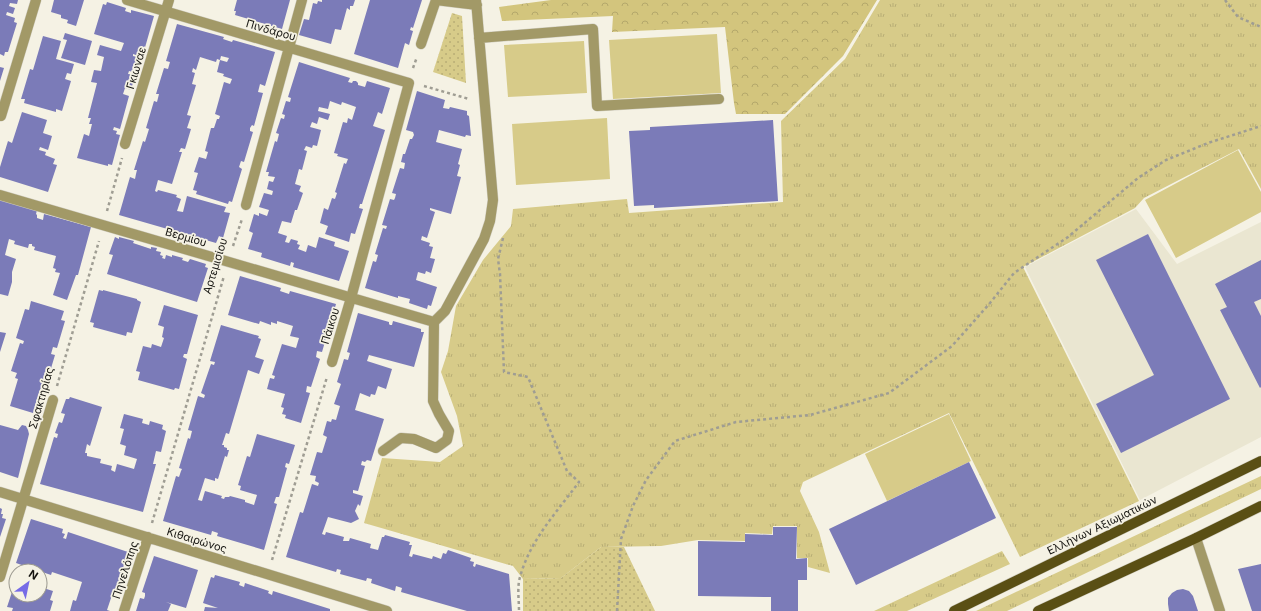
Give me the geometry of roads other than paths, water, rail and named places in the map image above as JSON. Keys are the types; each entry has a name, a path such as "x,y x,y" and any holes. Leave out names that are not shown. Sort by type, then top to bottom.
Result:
{"main road":[{"name":"Ελλήνων Αξιωματικών","path":"954,611 1261,461"},
{"path":"1038,611 1196,538 1261,506"}],"street":[{"path":"1,116 36,0"},
{"name":"Πινδάρου","path":"127,0 409,82"},
{"name":"Γκιωναε","path":"125,144 169,0"},
{"path":"246,205 302,0"},
{"path":"383,451 401,438 414,439 436,448 447,440 449,431 433,400 434,322 445,312 484,239 490,221 493,200 476,2 436,0 421,44"},
{"path":"479,38 593,29 597,106 719,99"},
{"name":"Πάικου","path":"332,362 351,298 409,82"},
{"name":"Βερμίου","path":"0,196 434,322"},
{"name":"Σφακτηρίας","path":"0,577 53,400"},
{"name":"Κιθαιρώνος","path":"0,492 268,574 373,609 386,611"},
{"name":"Πηνελόπης","path":"124,611 148,537"},
{"path":"1196,538 1219,609"}]}
